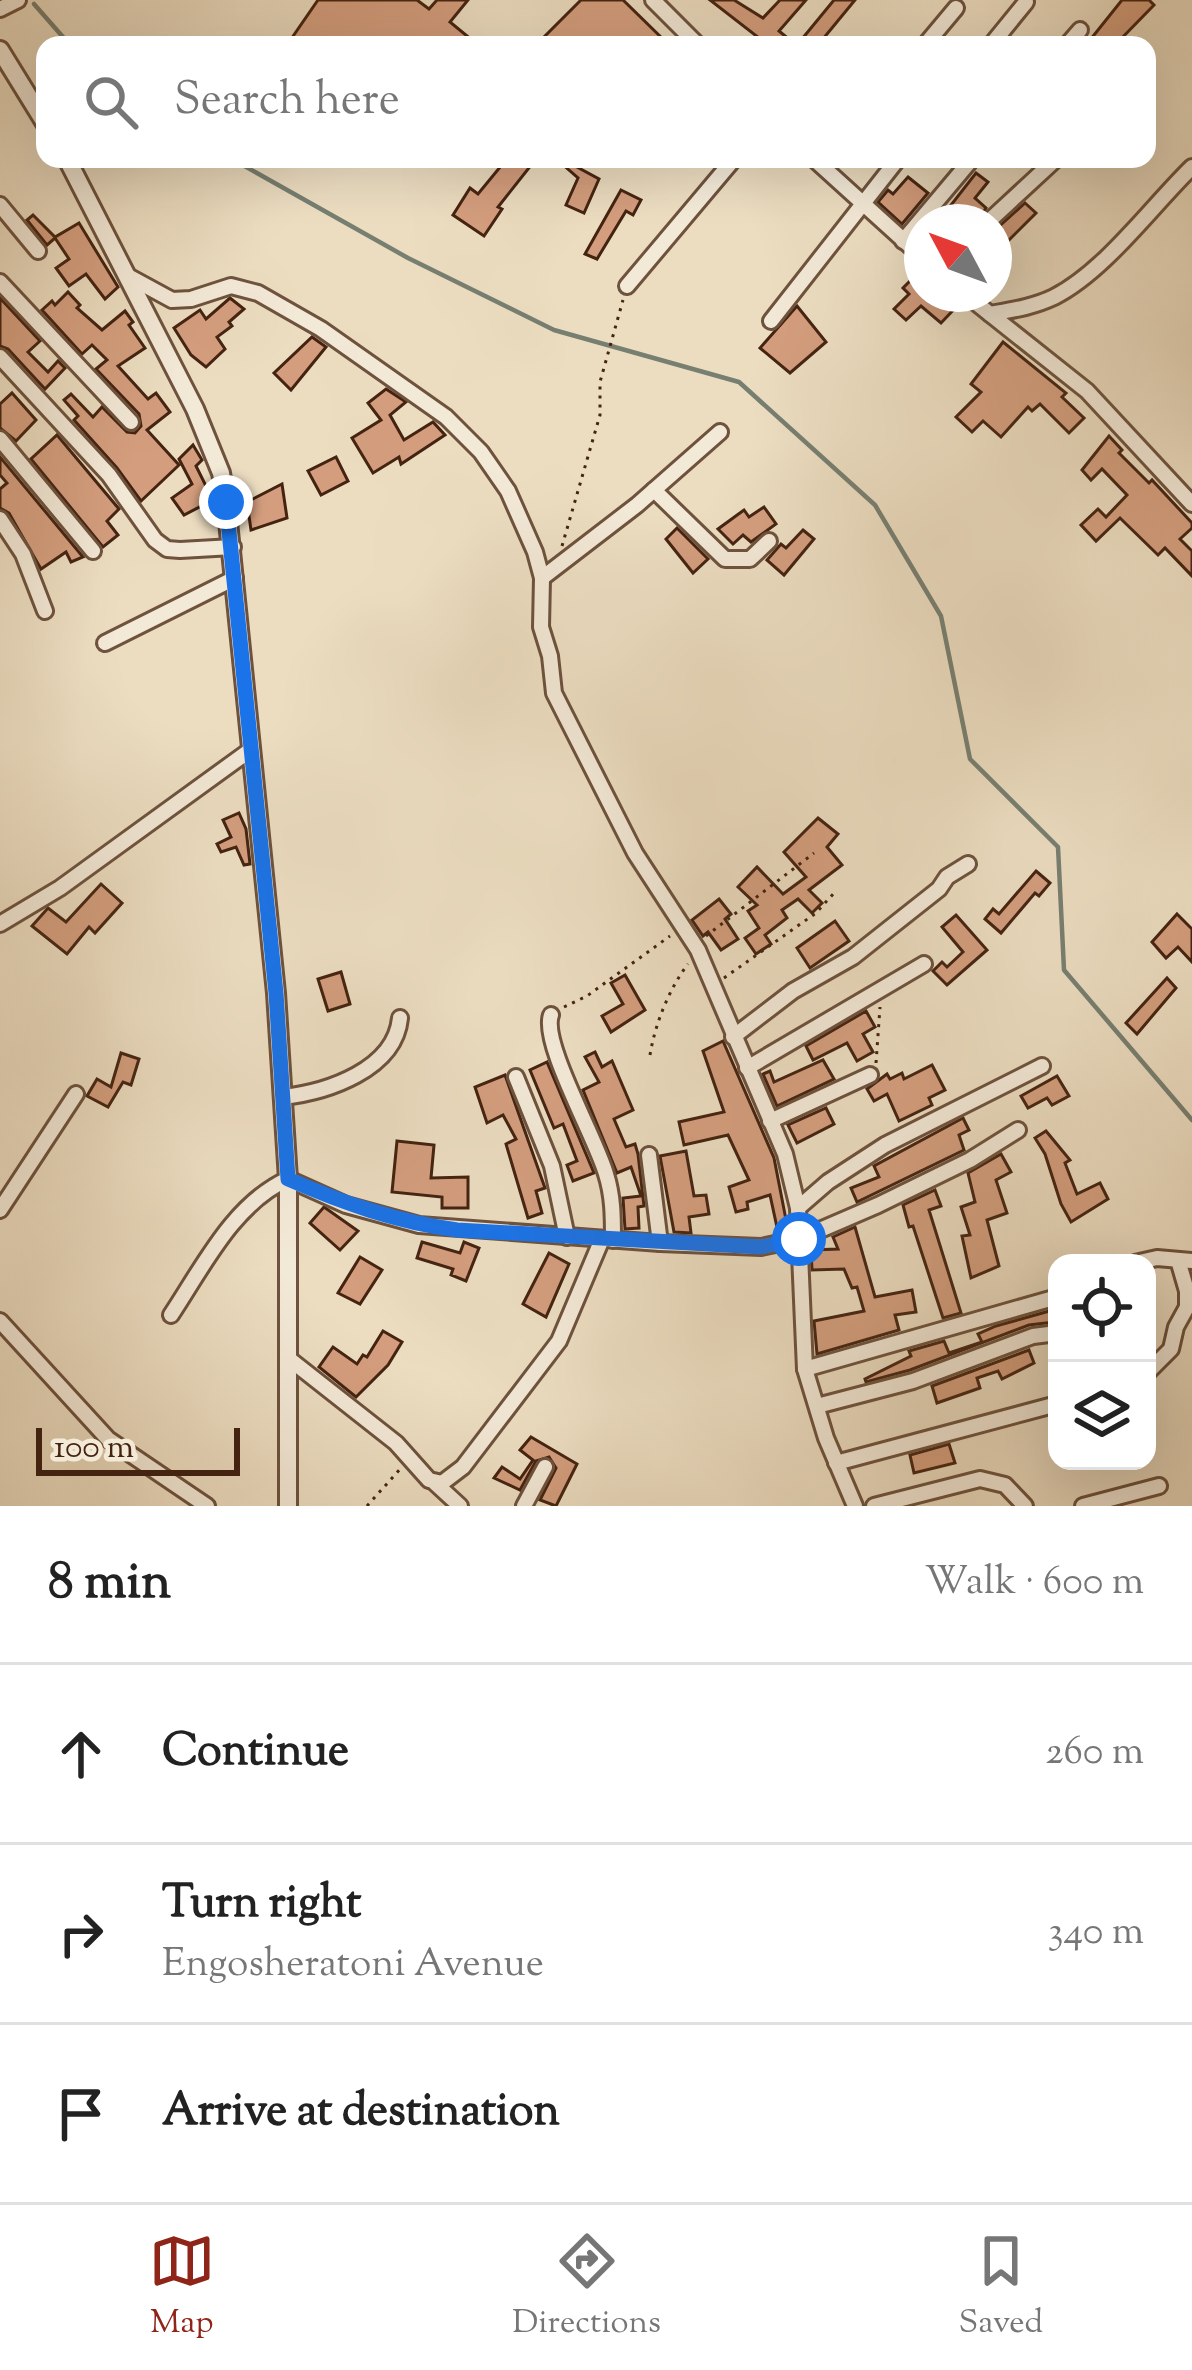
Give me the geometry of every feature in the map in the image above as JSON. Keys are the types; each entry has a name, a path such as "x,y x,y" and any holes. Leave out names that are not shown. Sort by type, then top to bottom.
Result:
{"street":[{"path":"0,9 17,0"},
{"path":"652,0 689,36"},
{"path":"998,36 1025,2"},
{"path":"933,36 956,8"},
{"path":"1075,36 1080,30"},
{"path":"0,50 36,108"},
{"path":"990,314 1022,308 1071,286 1192,167"},
{"path":"72,168 195,409 220,472 233,548 276,993 288,1179 288,1506"},
{"path":"627,286 726,168"},
{"path":"829,168 904,242"},
{"path":"771,321 890,168"},
{"path":"935,204 965,168"},
{"path":"1007,204 1046,168"},
{"path":"0,205 38,251"},
{"path":"126,275 172,300 232,286 258,293 321,329 422,398 481,452 508,491 542,578 541,627 554,693 635,853 697,947 785,1154 798,1208 806,1369 855,1506"},
{"path":"0,282 131,422"},
{"path":"988,312 1088,392 1192,505"},
{"path":"0,357 109,475 155,540 167,549 233,548"},
{"path":"542,578 720,432"},
{"path":"0,439 93,551"},
{"path":"654,490 725,559 750,559 769,541"},
{"path":"0,519 23,554 45,611"},
{"path":"105,644 235,578"},
{"path":"0,924 60,888 249,751"},
{"path":"733,1037 794,991 853,957 968,864"},
{"path":"747,1068 924,964"},
{"path":"435,1483 449,1480 463,1467 560,1341 608,1239 612,1192 549,1032 551,1015"},
{"path":"283,1097 314,1094 368,1066 394,1045 400,1018"},
{"path":"798,1208 884,1145 1042,1066"},
{"path":"770,1121 869,1075"},
{"path":"516,1077 552,1166 567,1237"},
{"path":"0,1210 76,1094"},
{"path":"171,1315 246,1208 267,1189 288,1179 346,1204 419,1225 761,1247 799,1239 970,1160 1018,1130"},
{"path":"649,1155 660,1243"},
{"path":"1156,1366 1165,1358 1187,1307 1185,1261"},
{"path":"806,1369 1048,1300"},
{"path":"0,1321 108,1439 207,1506"},
{"path":"817,1406 914,1381 1048,1334"},
{"path":"288,1358 341,1397 460,1506"},
{"path":"836,1463 1048,1406"},
{"path":"524,1506 545,1467"},
{"path":"874,1506 980,1479 1005,1485 1025,1506"},
{"path":"1083,1506 1159,1486"}],"path":[{"path":"558,566 567,518 599,415 600,382 627,286"},
{"path":"650,1055 676,979 697,947 814,853"},
{"path":"712,986 816,913 833,893"},
{"path":"551,1015 587,996 684,923"},
{"path":"869,1075 876,1067 878,993"},
{"path":"367,1506 410,1458"}],"building":[{"path":"318,0 417,0 429,9 437,0 468,0 450,22 467,36 293,36"},
{"path":"581,0 623,0 660,36 545,36"},
{"path":"710,0 734,0 763,18 780,0 806,0 779,31 785,36 756,36"},
{"path":"834,0 855,0 825,36 804,36"},
{"path":"1122,0 1149,0 1154,5 1124,36 1093,36"},
{"path":"499,168 529,168 498,207 502,209 484,236 453,215 470,188 478,194"},
{"path":"567,168 579,168 599,179 584,213 566,205 578,178"},
{"path":"976,173 988,182 975,198 982,204 952,204"},
{"path":"908,177 928,193 919,204 904,204 902,224 878,202 888,190 893,194"},
{"path":"621,190 641,200 633,215 626,211 597,259 585,254"},
{"path":"1025,203 1036,213 1012,237 1012,215"},
{"path":"33,215 55,237 79,223 118,287 105,299 86,274 69,286 56,268 69,259 55,238 47,245 27,220"},
{"path":"68,292 80,305 77,308 102,330 125,311 145,348 118,366 148,399 156,393 170,412 147,430 179,465 141,501 74,420 78,416 64,400 71,394 93,417 102,407 127,432 135,433 141,426 139,414 96,369 107,360 92,345 82,354 42,310"},
{"path":"0,298 40,341 28,352 48,372 58,361 65,368 45,389 0,346"},
{"path":"230,298 244,309 217,337 225,349 206,367 191,355 174,328 200,310 206,319"},
{"path":"904,299 904,312 915,312 906,320 894,309"},
{"path":"797,306 826,342 790,373 760,348"},
{"path":"928,312 951,312 941,323"},
{"path":"312,337 326,347 291,390 274,373"},
{"path":"1003,342 1066,393 1062,397 1084,418 1069,433 1040,404 1032,411 1028,407 1001,437 983,421 972,432 956,417 981,392 971,384"},
{"path":"386,389 406,402 390,415 404,440 433,422 445,435 401,464 399,457 373,473 352,438 381,420 368,403"},
{"path":"12,393 36,420 16,441 0,428 0,404"},
{"path":"57,435 119,509 107,521 118,535 103,547 31,459"},
{"path":"1109,436 1122,450 1119,453 1192,523 1180,539 1192,551 1192,576 1165,548 1158,555 1120,518 1096,541 1081,525 1098,509 1106,517 1127,495 1102,469 1091,480 1082,470"},
{"path":"193,445 202,460 196,466 213,500 184,515 172,498 192,484 179,459"},
{"path":"0,457 83,557 71,562 66,552 41,569 9,513 0,508 0,489 7,483 0,475"},
{"path":"336,457 348,481 321,495 308,471"},
{"path":"282,484 287,518 251,530 247,502"},
{"path":"764,507 776,524 751,542 743,535 733,544 718,529 744,510 749,517"},
{"path":"677,528 708,559 693,573 666,539"},
{"path":"803,530 814,539 784,575 767,560"},
{"path":"239,813 250,864 244,865 236,847 221,852 217,844 231,837 223,820"},
{"path":"818,818 838,834 827,847 842,865 809,890 822,903 812,913 798,899 782,910 787,918 765,935 771,944 756,954 745,938 759,928 748,911 757,905 738,887 757,867 783,894 806,877 784,852"},
{"path":"1036,871 1050,883 1039,896 1035,893 1001,933 985,919 993,909 999,914"},
{"path":"101,884 122,903 95,933 89,927 67,954 32,926 48,908 66,922"},
{"path":"719,899 731,914 725,919 738,939 721,950 692,920"},
{"path":"1177,914 1192,929 1192,962 1178,947 1166,958 1152,942"},
{"path":"956,915 987,950 947,985 933,971 942,962 947,967 963,952 942,927"},
{"path":"835,921 849,941 810,968 797,948"},
{"path":"341,972 350,1004 328,1011 318,979"},
{"path":"625,975 645,1010 611,1032 602,1016 623,1004 611,983"},
{"path":"1167,978 1176,988 1137,1034 1126,1023"},
{"path":"866,1011 875,1027 863,1034 873,1052 857,1061 847,1043 813,1060 806,1046"},
{"path":"723,1041 774,1158 788,1230 778,1232 770,1195 747,1202 748,1209 736,1212 729,1187 749,1180 728,1135 684,1145 679,1122 724,1112 703,1051"},
{"path":"595,1052 602,1067 612,1061 633,1110 614,1119 626,1147 635,1144 638,1154 644,1206 638,1207 639,1228 625,1229 623,1198 641,1196 631,1167 617,1173 583,1090 599,1082 585,1057"},
{"path":"121,1053 139,1059 131,1085 123,1082 108,1107 87,1096 97,1079 111,1087"},
{"path":"823,1060 834,1079 777,1106 763,1074 770,1071 774,1082"},
{"path":"547,1062 594,1173 573,1181 567,1165 577,1161 563,1124 554,1128 530,1070"},
{"path":"932,1065 945,1090 929,1098 932,1105 899,1121 887,1094 874,1101 867,1089 887,1074 890,1079 902,1073 904,1079"},
{"path":"505,1075 545,1188 536,1191 542,1213 528,1218 506,1144 516,1139 503,1115 487,1123 475,1087"},
{"path":"1057,1076 1069,1096 1052,1105 1047,1098 1028,1108 1021,1096"},
{"path":"826,1108 834,1124 797,1143 788,1125"},
{"path":"963,1118 969,1130 959,1135 964,1150 857,1202 851,1188 879,1177 874,1166"},
{"path":"1046,1131 1070,1160 1065,1163 1077,1194 1100,1183 1108,1199 1071,1222 1035,1138"},
{"path":"397,1141 434,1145 431,1178 468,1177 468,1208 442,1208 442,1197 392,1192"},
{"path":"686,1151 694,1196 706,1195 709,1214 689,1217 691,1233 674,1232 660,1156"},
{"path":"1001,1154 1011,1172 996,1180 1007,1213 987,1220 999,1266 971,1278 962,1236 970,1235 961,1207 975,1202 968,1173"},
{"path":"935,1190 941,1206 929,1210 961,1313 943,1318 903,1205"},
{"path":"324,1207 358,1231 340,1250 310,1223"},
{"path":"855,1227 875,1297 912,1290 916,1312 895,1315 899,1330 817,1354 814,1321 864,1311 857,1287 852,1288 844,1269 812,1270 811,1250 838,1249 833,1237"},
{"path":"422,1242 460,1253 464,1242 479,1248 466,1281 451,1275 453,1269 417,1258"},
{"path":"549,1253 569,1264 546,1317 523,1304"},
{"path":"360,1257 382,1270 360,1304 338,1293"},
{"path":"1048,1311 1048,1323 1029,1325 910,1370 866,1382 911,1356 909,1351 944,1341 949,1353 982,1342 978,1334"},
{"path":"383,1331 402,1342 388,1365 356,1397 319,1367 333,1347 357,1364"},
{"path":"1029,1350 1034,1363 1002,1379 998,1371 977,1378 980,1388 937,1403 932,1386"},
{"path":"531,1437 577,1464 556,1506 540,1500 556,1468 549,1457 536,1461 520,1490 494,1478 502,1467 520,1479 533,1460 520,1450"},
{"path":"949,1444 955,1463 914,1473 910,1455"}],"waterway":[{"path":"34,4 62,36"},
{"path":"248,168 408,258 554,330 739,382 875,505 941,616 970,759 1058,847 1064,970 1192,1120"}],"route":[{"path":"226,502 276,993 288,1179 346,1204 419,1225 457,1230 761,1247 799,1239"}]}
